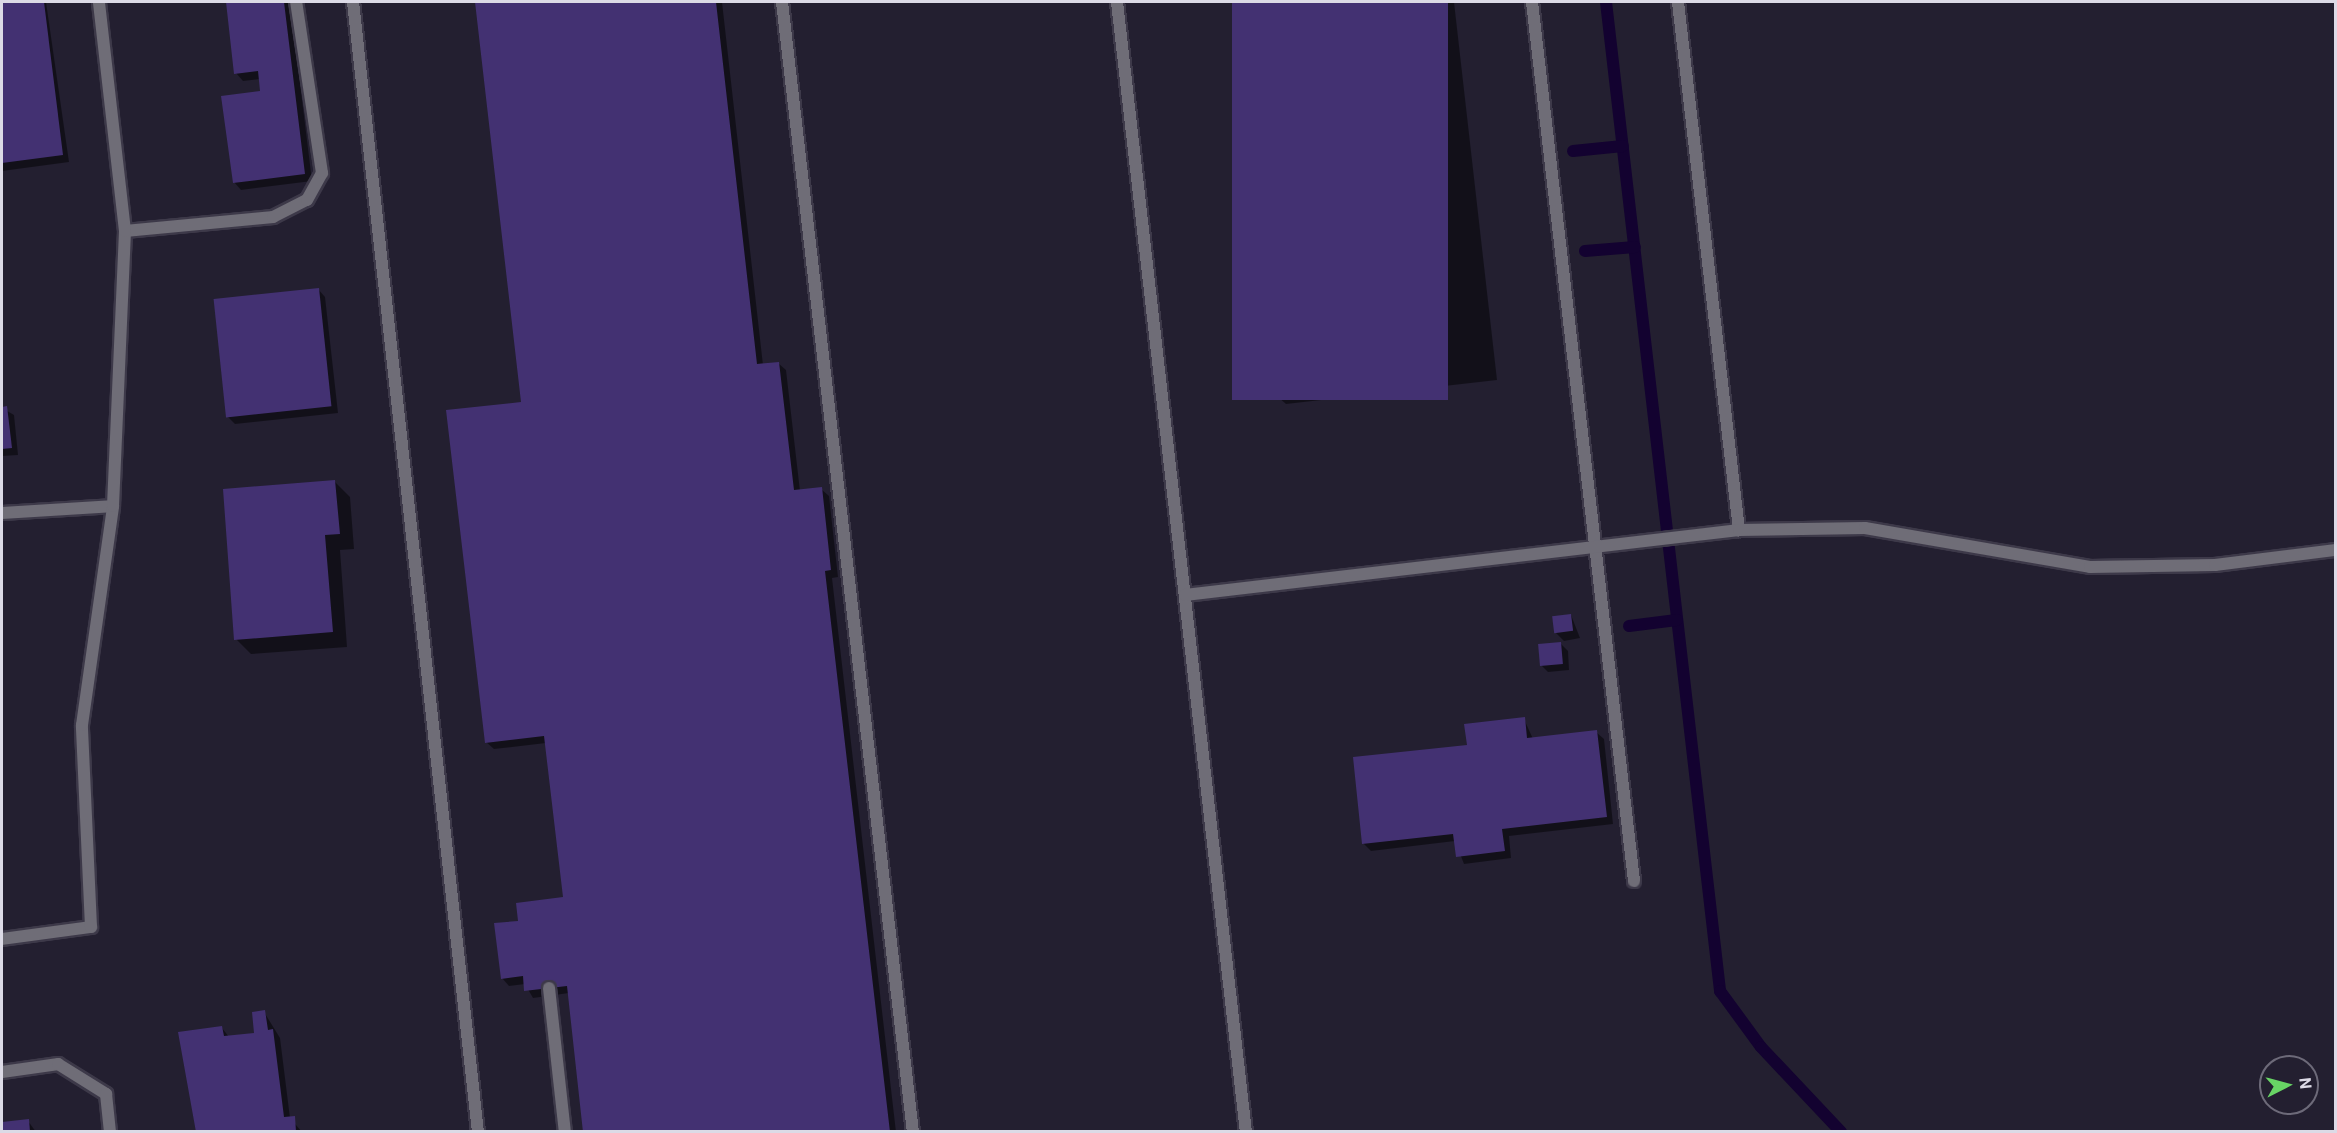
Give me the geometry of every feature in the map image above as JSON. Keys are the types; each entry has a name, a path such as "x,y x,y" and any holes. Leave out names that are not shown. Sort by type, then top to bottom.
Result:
{"lane":[{"path":"2,939 91,927 82,725 113,506 125,231 99,2"},
{"path":"125,231 273,218 306,200 322,173 296,2"},
{"path":"353,2 478,1131"},
{"path":"782,2 914,1131"},
{"path":"1117,2 1246,1131"},
{"path":"1532,2 1592,548 1634,881"},
{"path":"1678,2 1739,530"},
{"path":"2,513 113,506"},
{"path":"1185,595 1739,530 1864,528 2090,567 2215,565 2336,550"},
{"path":"549,988 565,1131"},
{"path":"2,1072 58,1064 106,1094 110,1131"}],"building":[{"path":"2,2 44,2 63,155 2,163"},
{"path":"226,2 284,2 305,174 233,183 221,96 260,91 258,71 234,74"},
{"path":"475,2 716,2 757,364 779,362 794,490 822,487 831,570 825,571 890,1132 583,1132 567,986 524,991 523,976 501,979 494,923 518,921 516,903 563,897 544,736 485,743 446,410 521,402"},
{"path":"1232,2 1448,2 1448,400 1232,400"},
{"path":"319,288 331,406 226,417 214,299"},
{"path":"7,406 12,448 2,449 2,407"},
{"path":"335,480 340,534 325,535 333,632 234,640 223,489"},
{"path":"1571,614 1573,631 1554,633 1552,616"},
{"path":"1561,642 1563,664 1540,666 1538,644"},
{"path":"1525,717 1527,738 1597,730 1607,817 1502,829 1505,851 1456,857 1453,834 1362,844 1353,757 1467,745 1464,724"},
{"path":"265,1010 268,1030 273,1029 284,1117 295,1116 296,1132 196,1132 178,1032 222,1026 224,1036 254,1033 252,1012"},
{"path":"29,1119 30,1132 2,1132 2,1122"}],"waterway":[{"path":"1606,2 1720,991 1761,1047 1841,1132"},
{"path":"1573,151 1623,146"},
{"path":"1585,251 1635,247"},
{"path":"1629,626 1677,620"}]}
